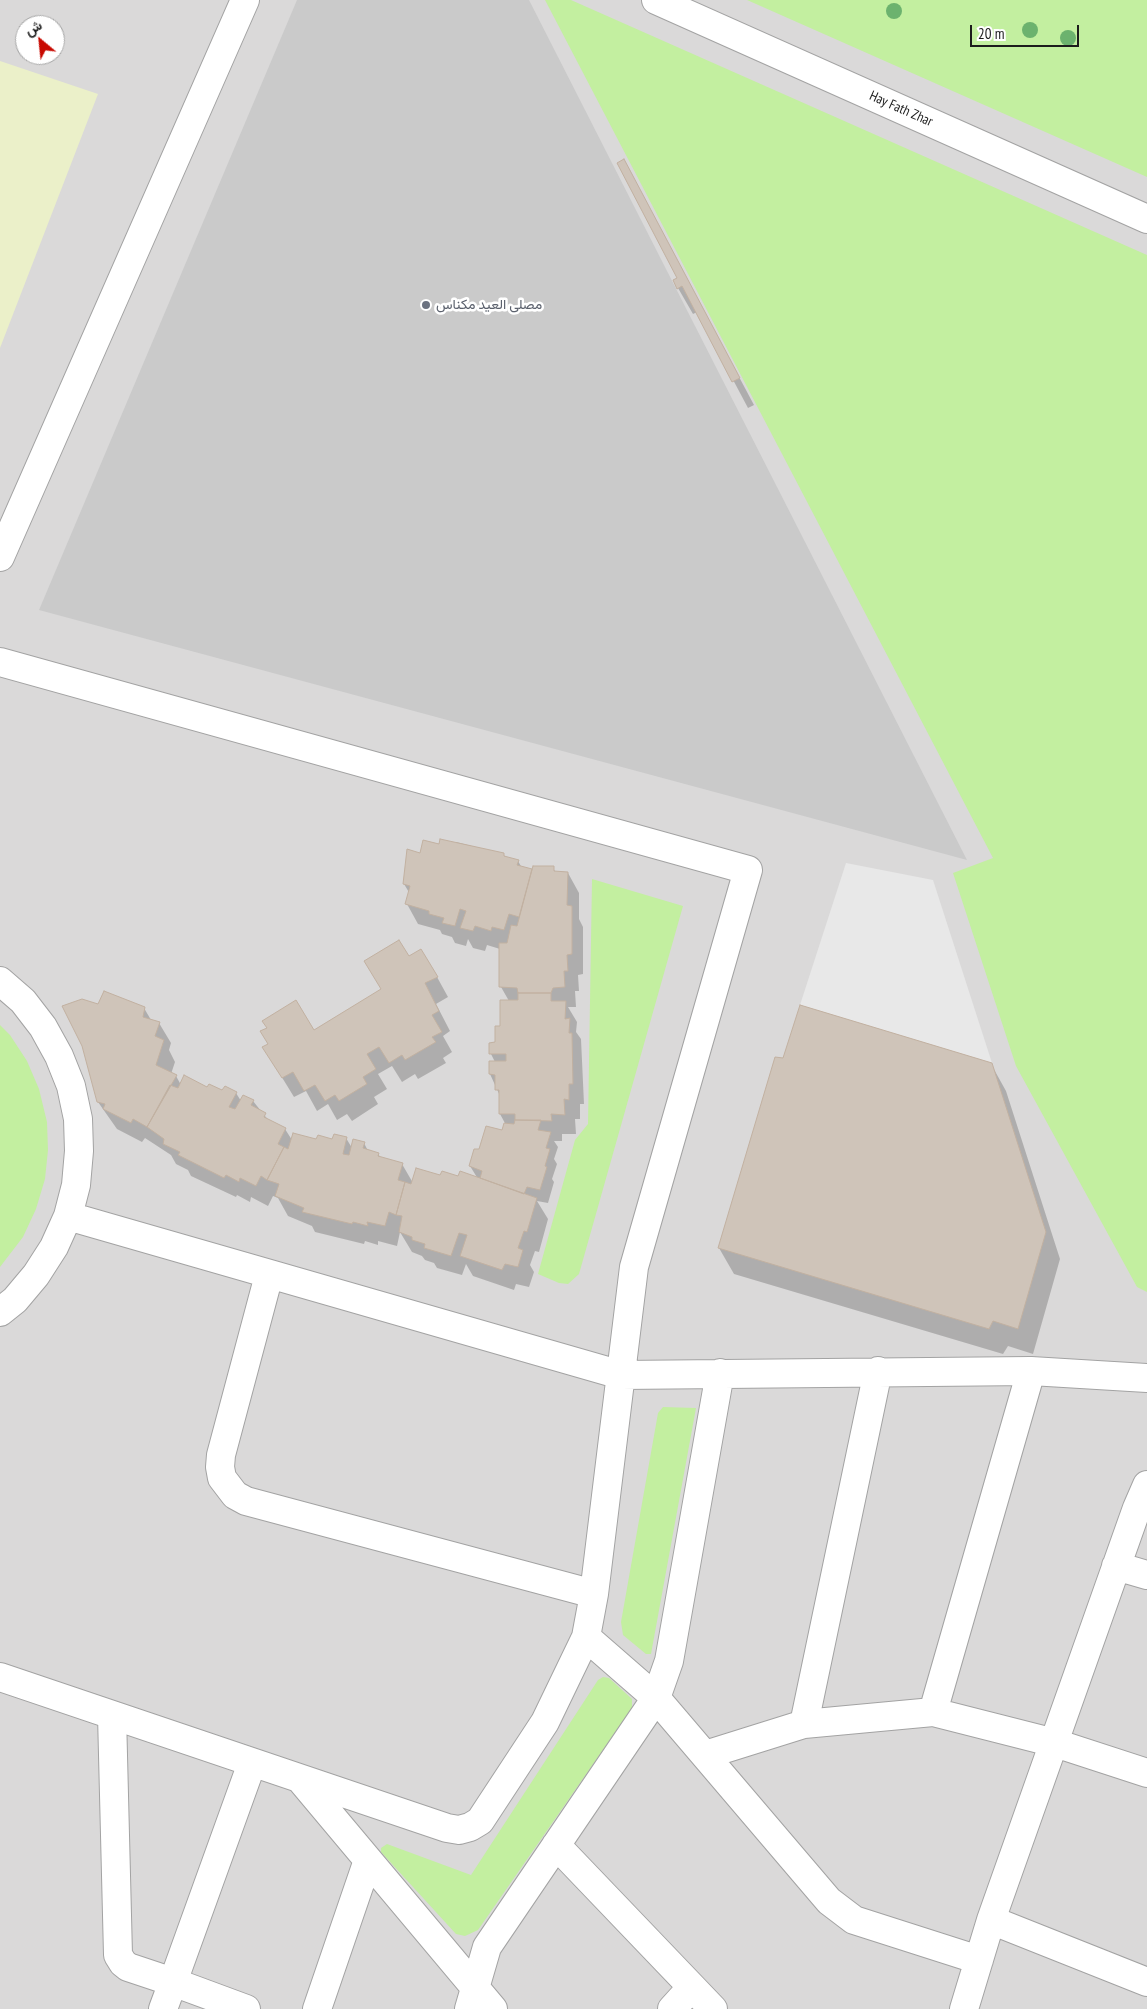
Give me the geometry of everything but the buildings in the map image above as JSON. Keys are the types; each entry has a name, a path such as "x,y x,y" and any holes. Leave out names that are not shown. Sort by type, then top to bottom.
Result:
{"street":[{"path":"0,557 245,0"},
{"name":"Hay Fath Zhar","path":"656,0 1147,219"},
{"path":"0,662 748,870 634,1267 594,1594 586,1637 545,1722 487,1812 470,1827 459,1830 447,1828 0,1677"},
{"path":"0,980 23,1001 43,1027 59,1056 71,1086 78,1119 79,1151 76,1185 68,1216 54,1247 36,1275 15,1300 0,1312"},
{"path":"68,1216 621,1375 1031,1371 1147,1378"},
{"path":"269,1275 221,1455 220,1467 222,1478 235,1496 255,1504 594,1594"},
{"path":"804,1724 878,1371"},
{"path":"933,1712 1031,1371"},
{"path":"472,1999 487,1947 656,1698 669,1660 720,1373"},
{"path":"964,2009 991,1920 1056,1743 1116,1566 1144,1501"},
{"path":"1116,1566 1147,1575"},
{"path":"586,1637 656,1698 706,1755 802,1872 829,1901 854,1920 979,1960"},
{"path":"706,1755 804,1724 933,1712 1056,1743 1147,1773"},
{"path":"112,1715 118,1955 128,1967 246,2009"},
{"path":"163,2009 252,1763"},
{"path":"301,1780 368,1860 472,1999 494,2009"},
{"path":"556,1845 691,1988 714,2009"},
{"path":"317,2009 368,1860"},
{"path":"991,1920 1147,1982"},
{"path":"672,2009 691,1988"}],"shaded area":[{"path":"0,0 1147,0 1147,2009 0,2009"},
{"name":"مصلى العيد مكناس","path":"297,0 529,0 967,860 39,610"},
{"path":"846,863 933,880 992,1063 800,1005"}],"green space":[{"path":"545,0 571,0 1147,255 1147,1292 1137,1287 1016,1066 953,873 993,858"},
{"path":"747,0 1147,0 1147,177"},
{"path":"0,61 98,94 0,348"},
{"path":"592,879 683,906 579,1274 568,1284 559,1283 538,1274 575,1140 588,1124"},
{"path":"0,1025 10,1035 27,1061 39,1089 47,1122 48,1150 45,1179 36,1209 23,1237 0,1267"},
{"path":"663,1407 696,1408 651,1654 646,1654 623,1635 621,1622 658,1413"},
{"path":"603,1677 609,1678 632,1699 632,1708 478,1930 465,1936 456,1934 381,1852 381,1848 387,1844 471,1875 598,1680"}],"place":[{"name":"مصلى العيد مكناس","path":"426,305"}]}
